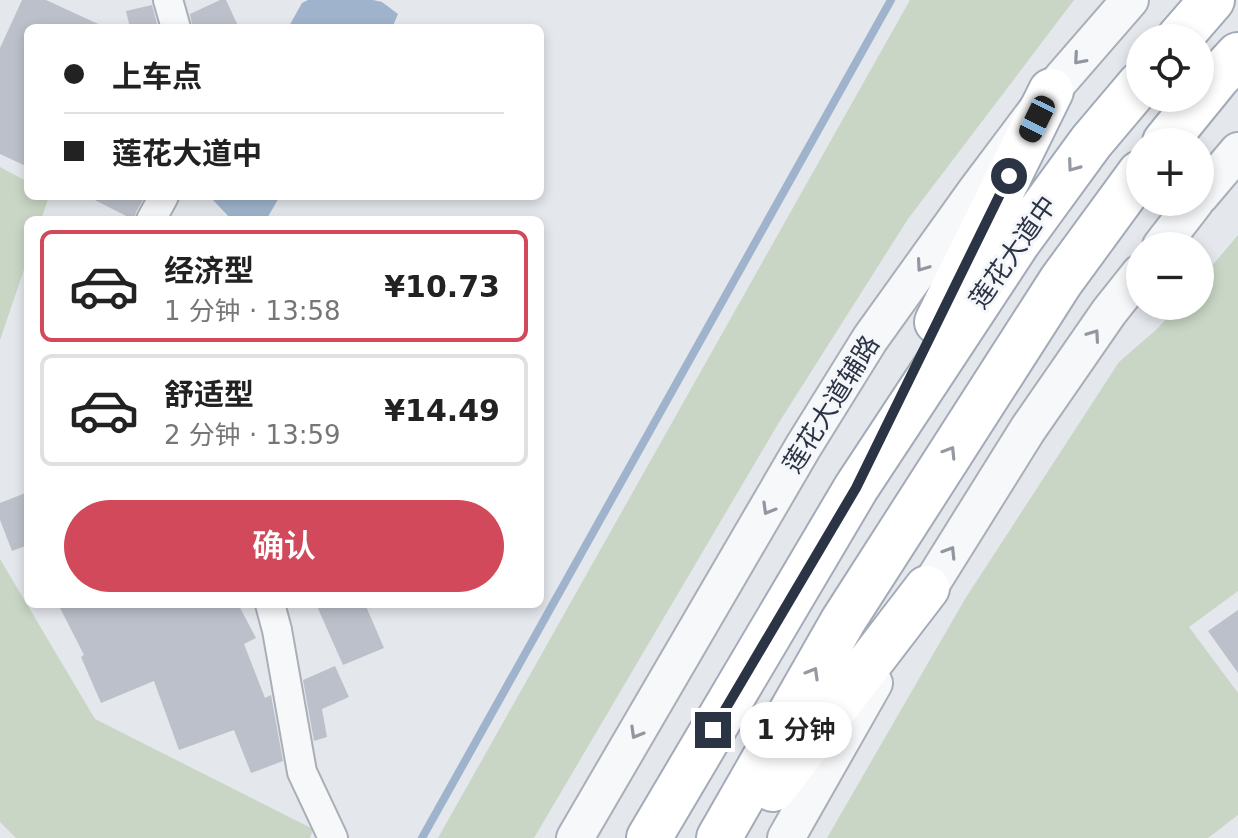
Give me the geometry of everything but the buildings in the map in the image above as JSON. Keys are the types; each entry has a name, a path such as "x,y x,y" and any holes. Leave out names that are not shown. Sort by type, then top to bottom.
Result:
{"main road":[{"path":"1191,24 1212,0"},
{"path":"1176,128 1238,55"},
{"path":"856,488 1051,91"},
{"name":"莲花大道中","path":"649,838 856,488 1018,242 1091,142 1126,101"},
{"path":"719,838 851,608 1061,281 1126,192"},
{"path":"735,838 927,588"}],"street":[{"path":"168,0 175,24"},
{"name":"莲花大道辅路","path":"575,838 803,447 870,339 1051,91 1130,0"},
{"path":"1214,179 1238,151"},
{"path":"1172,232 1184,216"},
{"path":"786,838 927,588 1028,429 1126,291"},
{"path":"271,608 302,772 333,838"}],"green space":[{"path":"910,0 1074,0 908,219 778,424 534,838 438,838"},
{"path":"0,167 24,180 24,200 48,200 42,216 24,216 24,270 0,340"},
{"path":"1238,235 1238,591 1189,627 1238,693 1238,815 1208,838 827,838 965,599 1119,362 1165,320 1214,320 1214,263"},
{"path":"0,559 24,599 24,608 29,608 95,719 313,829 310,838 16,838 0,822"}],"water":[{"path":"308,0 373,0 382,2 398,14 394,24 290,24 302,3"},
{"path":"213,200 278,200 268,216 228,216"}],"waterway":[{"path":"422,838 891,0"}],"route":[{"path":"713,730 856,488 1009,176"}]}
